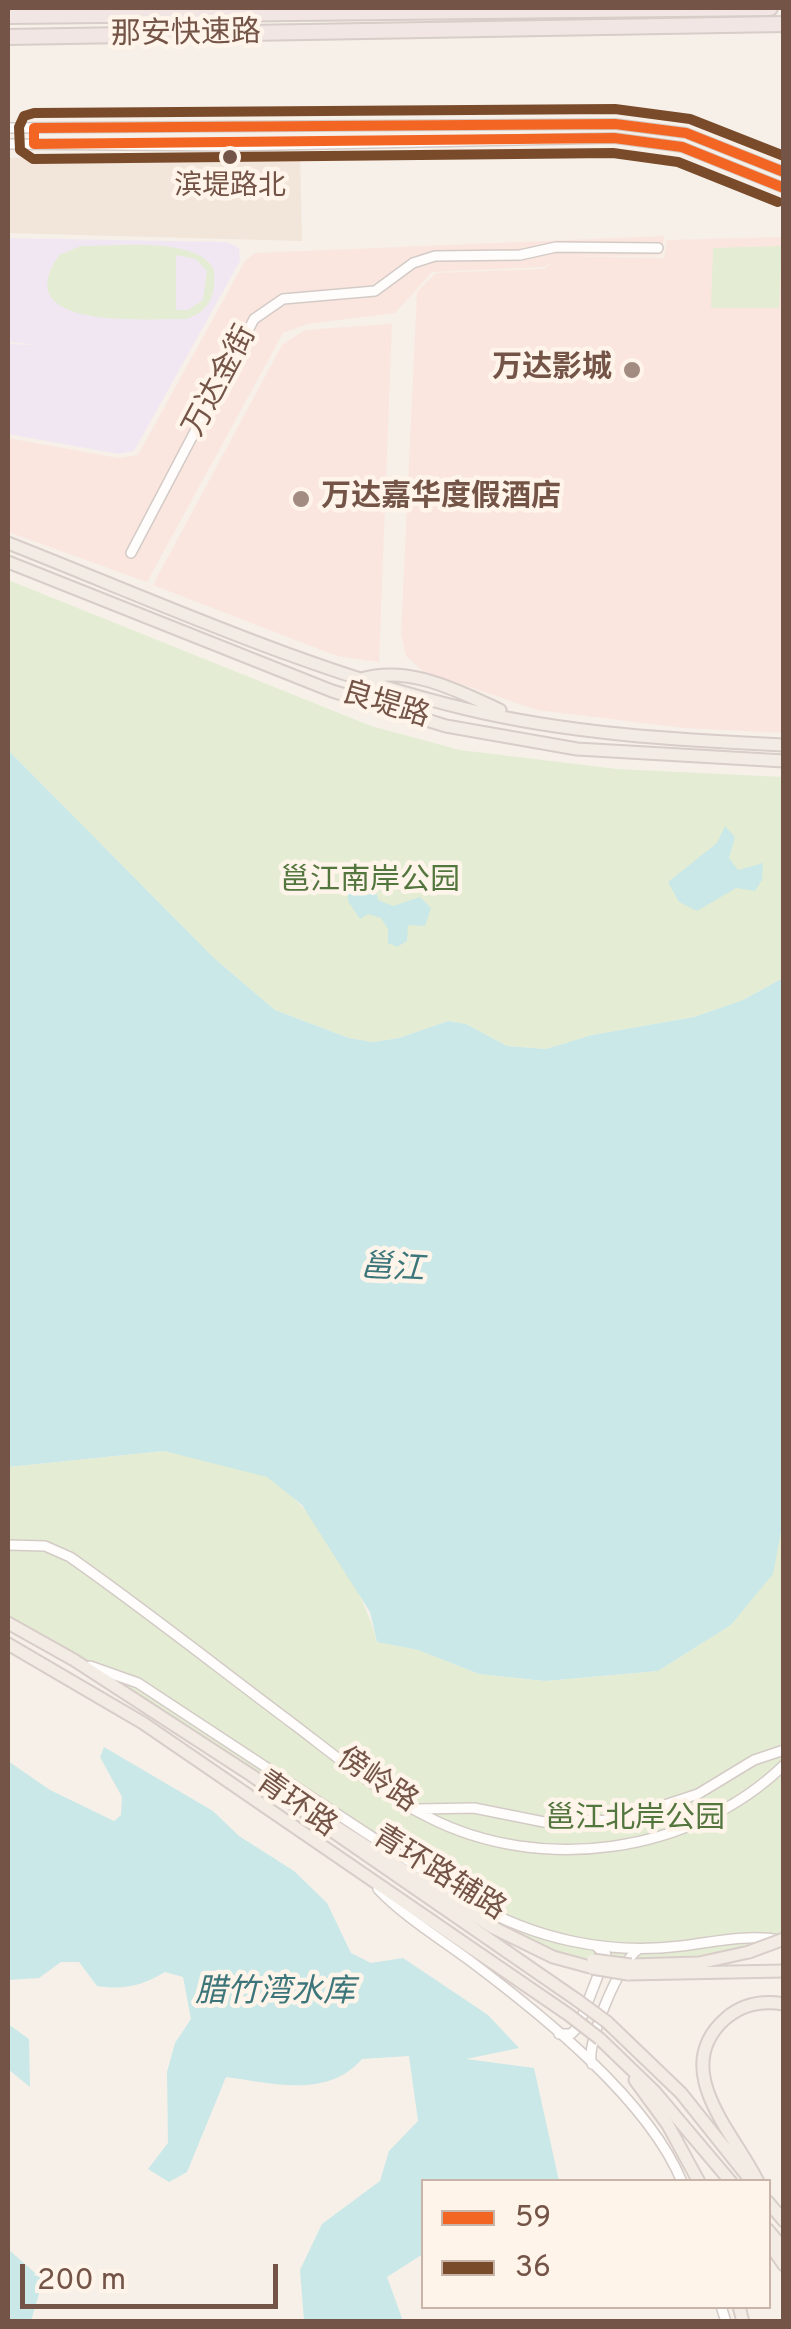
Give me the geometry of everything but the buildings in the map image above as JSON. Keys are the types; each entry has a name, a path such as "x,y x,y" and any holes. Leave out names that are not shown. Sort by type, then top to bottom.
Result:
{"highway":[{"name":"那安快速路","path":"8,16 770,8"},
{"name":"那安快速路","path":"8,36 784,24"}],"main road":[{"name":"良堤路","path":"8,543 360,679 517,718 680,740 784,745"},
{"name":"良堤路","path":"8,562 332,690 446,726 578,749 784,761"},
{"name":"青环路","path":"9,1623 74,1660 298,1808 607,2022 681,2093 753,2179"},
{"name":"青环路","path":"8,1644 142,1723 570,2016 619,2055"},
{"path":"298,1808 342,1828 424,1885 513,1939 592,1964 629,1969 784,1971"},
{"path":"629,1969 698,1963 784,1940"},
{"path":"753,2179 713,2111 704,2056 716,2029 737,2011 758,2002 784,2004"},
{"path":"619,2055 668,2125 697,2179"},
{"path":"619,2055 728,2179"}],"street":[{"path":"8,128 211,129 407,122 649,126 721,145 784,172"},
{"path":"34,128 34,144"},
{"path":"8,146 614,138 682,148 784,188"},
{"name":"万达金街","path":"130,553 254,319 271,304 296,297 375,290 414,263 434,256 520,255 556,247 658,248"},
{"name":"傍岭路","path":"8,1545 44,1546 70,1557 364,1777 409,1806 466,1832 501,1842 541,1848 612,1847 675,1831 708,1818 784,1765"},
{"name":"青环路辅路","path":"74,1660 138,1683 485,1910 543,1934 596,1946 641,1949 750,1937 784,1940"},
{"path":"409,1806 435,1811 474,1808 544,1822 618,1820 672,1805 726,1780 754,1760 784,1750"},
{"name":"青环路辅路","path":"366,1876 404,1915 485,1972 592,2064 646,2118 680,2179"},
{"path":"556,2033 566,2035 578,2027 606,1960 596,1946"},
{"path":"592,2064 588,2056 592,2038 626,1960 641,1949"}],"shaded area":[{"path":"300,156 302,241 8,233 8,158"},
{"path":"664,236 662,255 572,256 664,258 667,240 783,237 783,733 684,728 537,710 423,671 406,656 401,635 417,292 436,273 544,269 553,262 544,267 432,272 395,313 307,324 283,333 147,582 8,532 8,438 118,458 138,455 245,261 255,253"},
{"path":"8,238 227,242 239,248 240,261 134,451 119,454 8,434 8,344 39,345 8,342"},
{"path":"392,324 379,662 337,656 153,585 282,345 305,330"}],"green space":[{"path":"81,246 175,247 205,259 214,270 214,287 206,307 186,319 89,316 66,309 51,297 48,280 59,255","holes":["176,255 196,259 207,271 203,300 188,310 176,310"]},
{"path":"782,246 779,308 711,308 713,248"},
{"name":"邕江南岸公园","path":"8,580 371,726 460,750 617,769 783,777 783,978 743,1000 694,1017 592,1035 546,1049 507,1046 466,1024 448,1021 399,1038 373,1042 349,1038 275,1010 214,958 8,750"},
{"name":"邕江北岸公园","path":"164,1451 232,1465 269,1478 320,1529 350,1576 377,1642 418,1650 479,1674 545,1681 658,1671 731,1625 772,1574 783,1522 783,1939 704,1958 648,1963 567,1954 521,1938 295,1805 8,1623 8,1467"}],"water":[{"name":"邕江","path":"8,750 214,958 275,1010 349,1038 373,1042 399,1038 448,1021 466,1024 507,1046 546,1049 592,1035 694,1017 743,1000 783,978 783,1522 773,1574 731,1625 658,1671 545,1681 479,1674 418,1650 377,1642 370,1612 302,1505 267,1477 164,1451 8,1467"},
{"path":"725,826 735,837 729,858 738,870 763,863 762,880 755,891 736,888 697,911 679,902 668,882 717,843"},
{"path":"359,874 374,880 378,900 393,906 420,897 431,908 425,926 408,925 407,941 397,947 388,943 388,929 381,918 368,914 360,919 348,901 347,882"},
{"name":"腊竹湾水库","path":"104,1747 213,1811 239,1836 294,1871 327,1903 351,1953 371,1963 403,1958 488,2015 519,2048 466,2059 534,2068 559,2179 421,2179 421,2255 387,2277 403,2321 304,2321 300,2270 322,2224 380,2181 389,2151 418,2121 409,2056 362,2059 348,2072 316,2084 226,2077 187,2172 169,2182 148,2169 168,2143 167,2072 175,2043 191,2019 183,1977 165,1972 132,1986 97,1986 79,1962 61,1962 39,1978 8,1980 8,1761 50,1790 114,1821 121,1815 122,1797 100,1757"},
{"path":"8,2024 29,2039 30,2087 8,2069"},
{"path":"8,2249 43,2280 31,2321 8,2321"}],"transit line":[{"name":"36","path":"778,202 678,162 613,153 33,159 20,150 19,127 24,116 34,113 615,109 690,119 784,156"},
{"name":"59","path":"784,172 686,133 615,124 34,128 34,144 614,138 682,147 784,188"}],"place":[{"name":"滨堤路北","path":"230,157"},
{"name":"万达影城","path":"632,370"},
{"name":"万达嘉华度假酒店","path":"301,499"}]}
